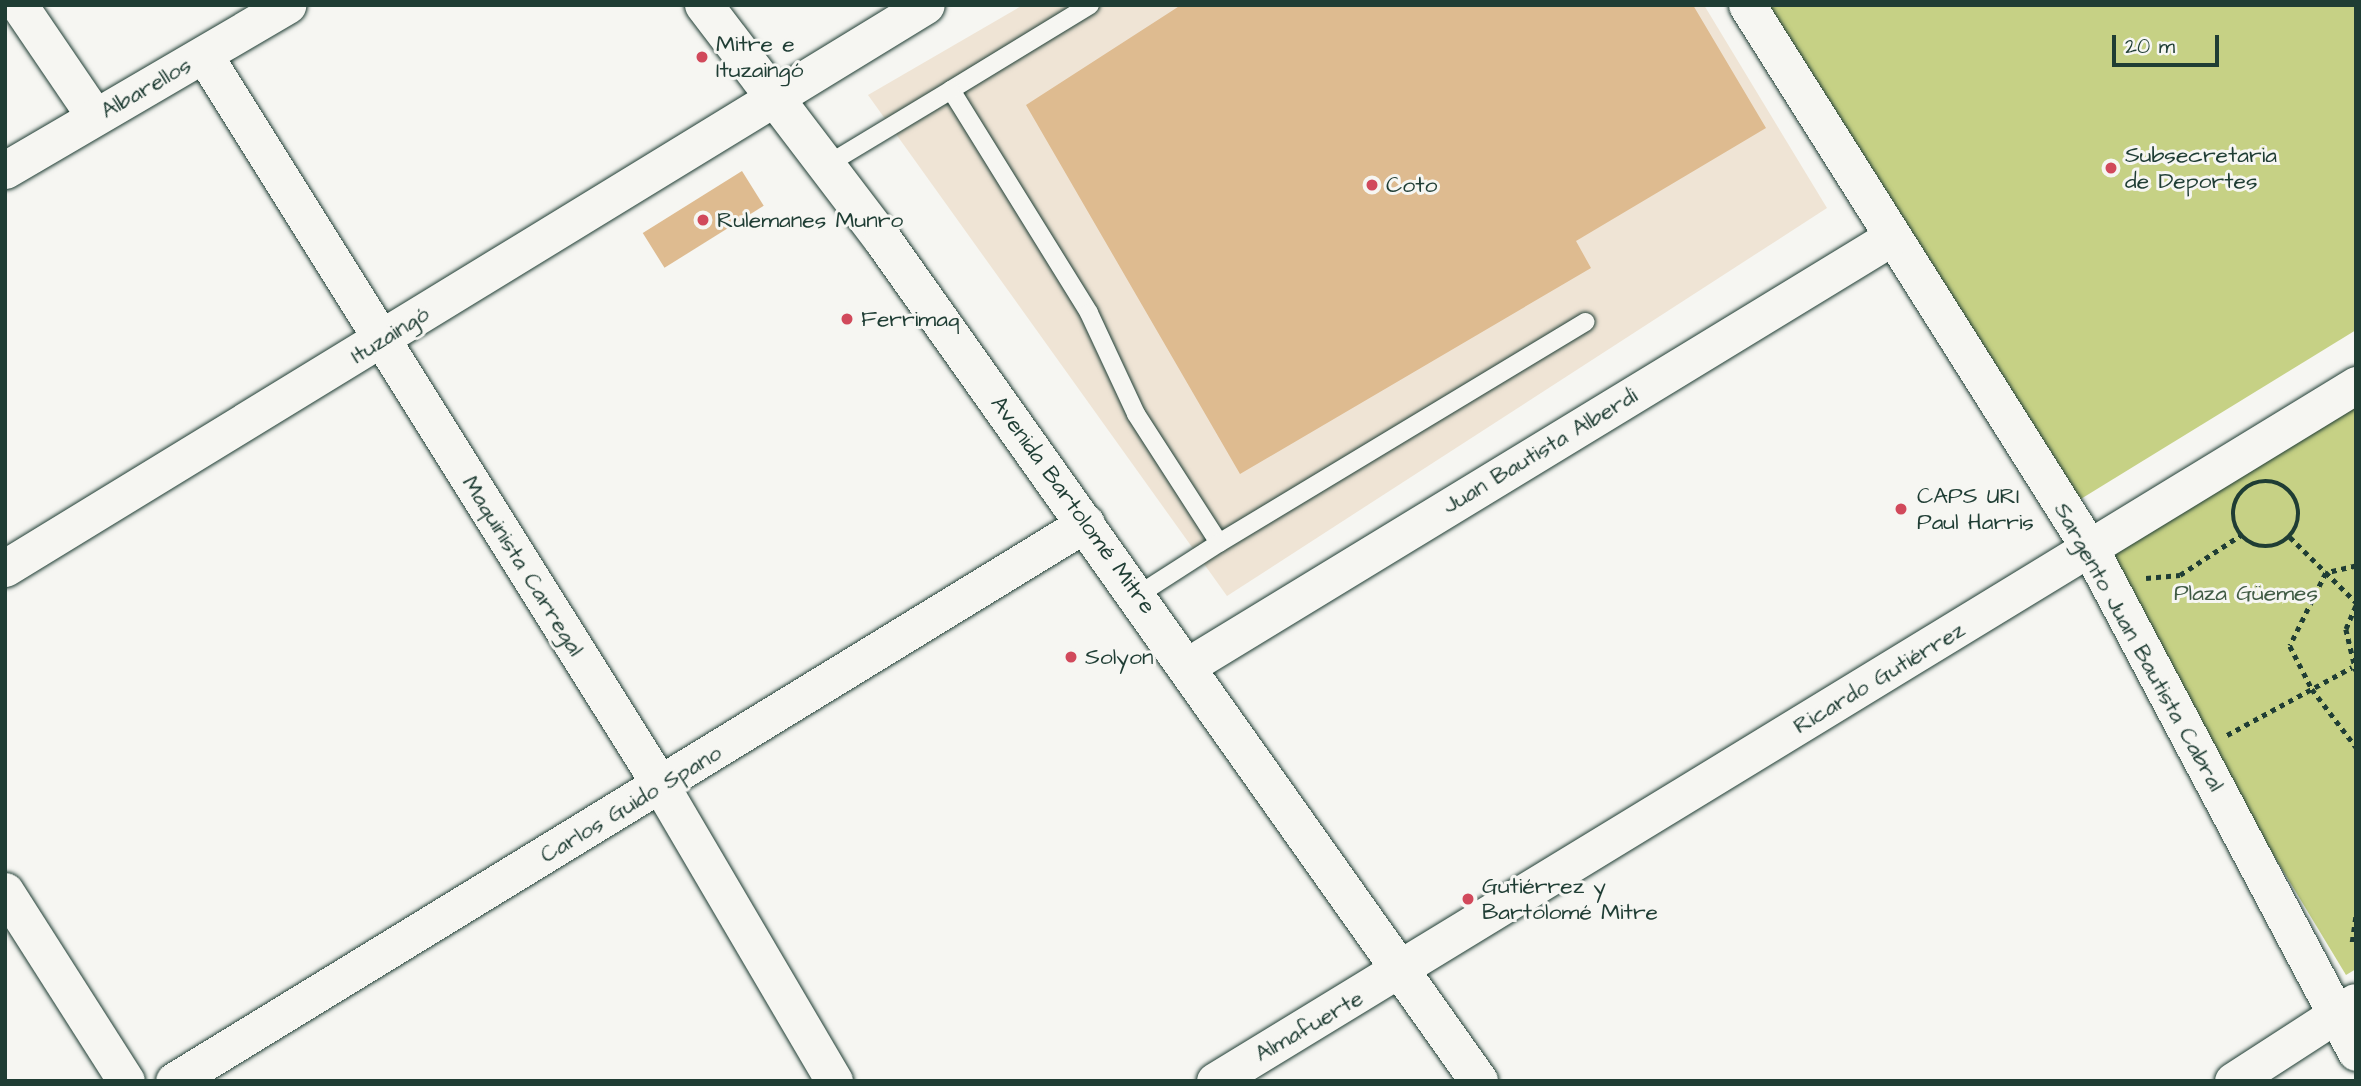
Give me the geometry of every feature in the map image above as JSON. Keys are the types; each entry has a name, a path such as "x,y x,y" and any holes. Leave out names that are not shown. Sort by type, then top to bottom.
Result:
{"main road":[{"name":"Avenida Bartolomé Mitre","path":"704,5 825,166 1189,665 1479,1081"}],"street":[{"path":"19,5 95,117"},
{"name":"Albarellos","path":"5,170 287,5"},
{"name":"Ituzaingó","path":"5,568 383,341 771,97 926,5"},
{"name":"Sargento Juan Bautista Cabral","path":"1747,5 2090,549 2345,1008 2356,1052"},
{"name":"Maquinista Carregal","path":"204,55 661,786 834,1081"},
{"name":"Juan Bautista Alberdi","path":"1189,665 1892,237"},
{"name":"Ricardo Gutiérrez","path":"1402,971 2356,385"},
{"name":"Carlos Guido Spano","path":"174,1081 661,786 1086,523"},
{"path":"5,891 126,1081"},
{"name":"Almafuerte","path":"1215,1081 1402,971"},
{"path":"2232,1081 2345,1008"}],"lane":[{"path":"825,166 1090,5"},
{"path":"951,90 1089,313 1136,414 1219,543"},
{"path":"1138,595 1219,543 1586,322"}],"path":[{"path":"2268,481 2295,498 2299,518 2290,537 2270,546 2241,535 2233,515 2240,494 2268,481"},
{"path":"2137,576 2158,580 2180,575 2241,535"},
{"path":"2217,740 2354,669 2346,629 2356,604 2290,537"},
{"path":"2326,573 2356,566"},
{"path":"2326,573 2290,646 2312,689 2356,747"},
{"path":"2352,942 2356,915"}],"shaded area":[{"name":"Coto","path":"1023,5 1704,5 1827,208 1227,596 868,95"}],"green space":[{"name":"Subsecretaria de Deportes","path":"1767,5 2355,5 2356,330 2071,505"},
{"name":"Plaza Güemes","path":"2356,399 2356,969 2346,975 2093,556"}],"building":[{"name":"Coto","path":"1181,5 1693,5 1766,128 1576,241 1591,268 1240,474 1026,105"},
{"name":"Rulemanes Munro","path":"742,171 764,206 665,268 643,233"}],"place":[{"name":"Mitre e Ituzaingó","path":"702,57"},
{"name":"Subsecretaria de Deportes","path":"2111,168"},
{"name":"Coto","path":"1372,185"},
{"name":"Rulemanes Munro","path":"703,220"},
{"name":"Ferrimaq","path":"847,319"},
{"name":"CAPS URI Paul Harris","path":"1901,509"},
{"name":"Solyon","path":"1071,657"},
{"name":"Gutiérrez y Bartolomé Mitre","path":"1468,899"}]}
